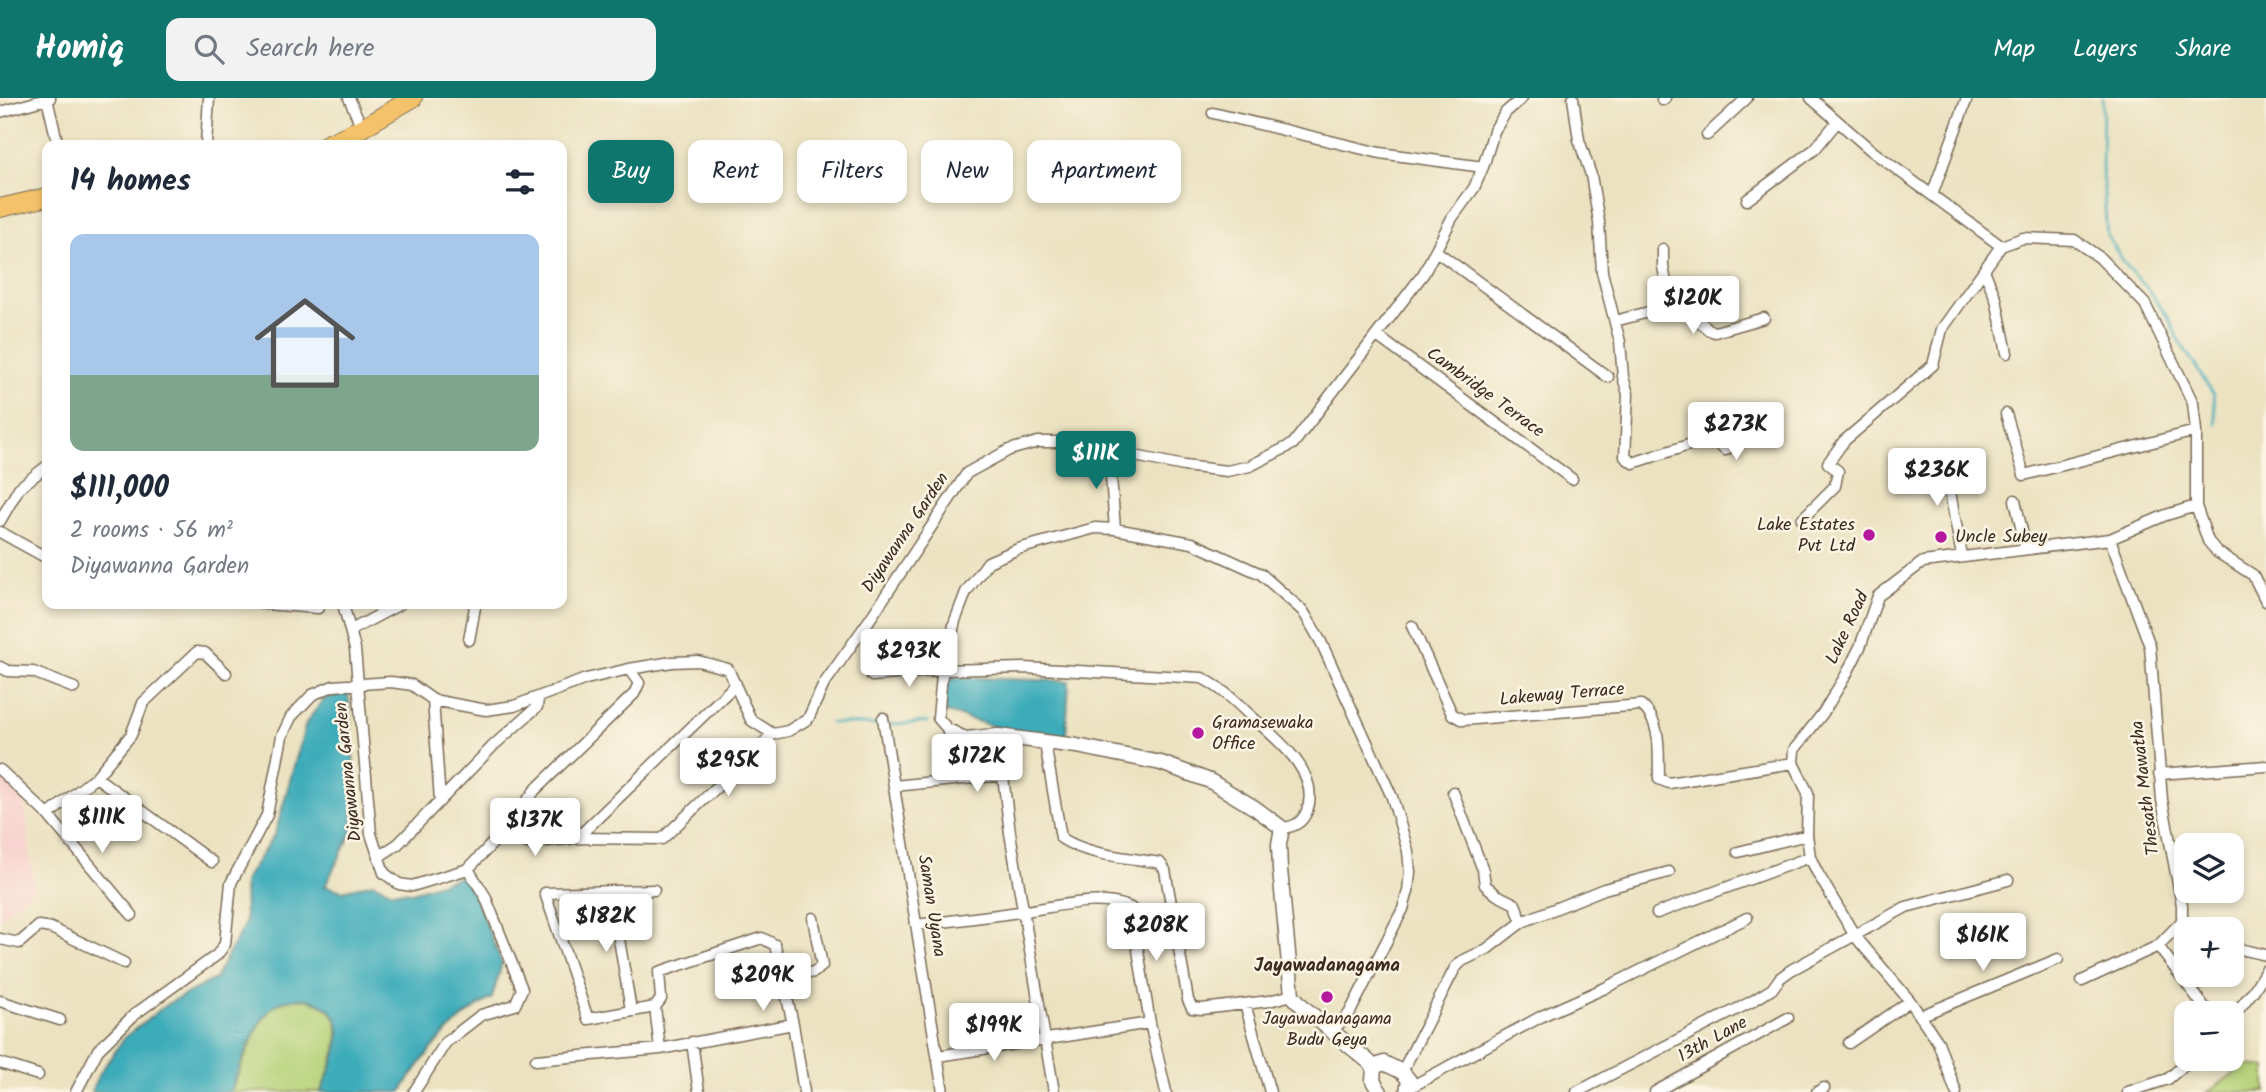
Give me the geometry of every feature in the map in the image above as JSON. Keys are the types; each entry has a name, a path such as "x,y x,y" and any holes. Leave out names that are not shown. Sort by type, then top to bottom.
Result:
{"main road":[{"path":"336,140 413,98"},
{"path":"0,208 42,198"}],"street":[{"path":"5,98 3,111 48,98 57,140"},
{"path":"206,140 209,98"},
{"path":"349,98 362,128"},
{"name":"Diyawanna Garden","path":"76,1092 98,1051 135,1014 217,956 225,944 231,884 267,815 282,736 291,717 312,695 333,686 391,682 412,685 433,700 486,710 514,706 586,679 629,669 698,661 728,669 751,720 773,734 788,731 808,719 824,684 967,473 1009,450 1038,442 1066,442 1184,466 1227,471 1250,466 1293,444 1424,273 1452,218 1474,188 1494,131 1506,112 1521,98"},
{"path":"1573,98 1579,140 1591,175 1599,222 1602,272 1620,342 1623,377 1628,394 1625,457 1633,463 1698,442 1714,440 1725,450 1760,427"},
{"path":"1707,135 1746,98"},
{"path":"1811,98 1872,151 2001,246"},
{"path":"1932,195 1967,98"},
{"path":"1213,113 1380,153 1483,167"},
{"path":"1747,200 1815,149 1837,122"},
{"path":"1802,519 1835,486 1838,471 1828,463 1844,441 1933,365 1942,329 2001,246 2023,239 2074,240 2099,257 2145,304 2193,403 2196,431 2196,506 2208,541 2217,552 2253,575 2266,601"},
{"path":"1663,249 1663,267 1671,306"},
{"path":"1436,251 1608,377"},
{"path":"1984,270 1996,299 2007,353"},
{"path":"1615,321 1671,306 1683,306 1709,330 1715,332 1764,318"},
{"name":"Cambridge Terrace","path":"1377,336 1572,479"},
{"path":"2006,414 2024,475 2196,431"},
{"path":"1109,450 1115,529"},
{"path":"1943,455 1962,556"},
{"path":"0,521 19,488 42,471"},
{"path":"2015,500 2026,550"},
{"name":"Lake Road","path":"1793,763 1794,750 1823,713 1846,675 1860,647 1878,596 1923,562 2110,538 2196,506"},
{"path":"872,676 943,670 1024,668 1202,678 1218,686 1286,747 1300,765 1307,783 1309,805 1304,817 1293,827 1282,828 1233,793 1186,770 1121,754 998,736 965,739 950,732 938,718 943,670 955,621 966,592 988,562 1018,549 1095,528 1192,543 1261,573 1303,611 1321,642 1392,797 1408,851 1410,872 1403,909 1363,990 1349,1013 1332,1031"},
{"path":"0,532 42,555"},
{"name":"Thesath Mawatha","path":"2110,538 2150,646 2162,800 2182,917"},
{"path":"345,609 351,630 357,683"},
{"path":"351,630 391,609"},
{"path":"469,640 475,609"},
{"name":"Lakeway Terrace","path":"1412,626 1452,714 1463,720 1641,705 1651,713 1657,726 1659,779 1664,782 1793,763"},
{"path":"48,814 96,777 131,735 143,703 197,652 205,653 226,673"},
{"path":"0,667 8,671 33,672 74,688"},
{"name":"Diyawanna Garden","path":"357,683 371,834 384,873 399,884 412,886 467,869 509,826 536,790 634,694 639,683 629,669"},
{"path":"578,838 736,684"},
{"name":"Diyawanna Garden","path":"378,857 398,844 494,745 537,707 538,699"},
{"path":"433,700 440,802"},
{"name":"Saman Uyana","path":"884,722 943,1092"},
{"path":"509,826 527,843 578,838 662,839 773,734"},
{"path":"998,736 1010,833 1054,1092"},
{"path":"1045,743 1060,838 1091,850 1160,863 1165,870 1188,1000 1192,1008 1269,1001 1292,995"},
{"path":"1793,763 1808,793 1807,835 1810,857 1817,872 1855,936 1910,1001 1938,1042 1956,1092"},
{"path":"2160,774 2266,766"},
{"path":"0,770 48,814 132,915"},
{"path":"894,786 1003,775"},
{"path":"96,777 212,862"},
{"path":"1453,792 1483,870 1485,885 1488,890 1515,904 1522,922"},
{"path":"1282,828 1279,844 1280,870 1292,995 1299,1004 1374,1067"},
{"path":"1738,852 1807,835"},
{"path":"1657,913 1810,857"},
{"path":"414,1092 446,1042 481,1016 514,1004 522,989 485,896 467,869"},
{"path":"1402,1072 1455,968 1462,961 1487,949 1522,922 1604,888 1669,872"},
{"path":"1577,1092 1751,1002 1772,989 1780,978 1791,970 1906,907 2008,880"},
{"path":"654,890 545,893 588,1019 655,1007"},
{"path":"611,892 631,1010"},
{"path":"916,925 1074,904 1106,902 1131,908 1150,1023 1166,1092"},
{"path":"782,978 814,972 821,966 813,918"},
{"path":"1408,1090 1544,1015 1747,918"},
{"path":"0,939 19,943 39,926 51,928 124,963"},
{"name":"Thesath Mawatha","path":"2082,981 2158,946 2174,936"},
{"path":"660,1049 655,1007 661,999 659,972 762,939 775,945 793,1024 804,1092"},
{"path":"2158,946 2199,1001"},
{"path":"2244,950 2266,955"},
{"path":"1920,1016 2058,959"},
{"path":"2244,1003 2266,970"},
{"path":"0,1001 60,1020"},
{"path":"1849,1043 1910,1001"},
{"path":"1245,1004 1270,1092"},
{"name":"13th Lane","path":"1656,1092 1788,1018"},
{"path":"938,1056 1150,1023"},
{"path":"536,1060 660,1049 793,1024"},
{"path":"692,1042 699,1092"},
{"path":"0,1063 38,1075"},
{"path":"1374,1067 1384,1063 1402,1072 1409,1080 1408,1090"},
{"path":"1374,1067 1373,1081 1380,1092"},
{"path":"2129,1092 2168,1079 2177,1071"}],"shaded area":[{"path":"0,772 24,797 34,888 0,918"}],"green space":[{"path":"290,998 312,1001 326,1007 335,1017 337,1044 321,1092 230,1092 259,1025 271,1008"},
{"path":"2244,1066 2266,1067 2266,1092 2208,1092 2238,1071 2244,1071"}],"water":[{"path":"947,677 1069,681 1066,735 1009,731 943,711"},
{"path":"348,691 355,780 352,832 325,886 343,891 373,883 391,891 412,892 466,875 502,963 492,998 465,1016 440,1039 401,1092 321,1092 337,1050 338,1023 333,1013 325,1006 314,1001 291,999 271,1009 258,1026 230,1092 91,1092 98,1076 124,1038 167,1004 215,979 245,923 244,881 275,834 306,723 324,699"}],"waterway":[{"path":"2103,98 2102,168 2107,235 2124,263 2146,287 2169,319 2178,339 2214,395 2216,424"},
{"path":"886,725 928,722"},
{"path":"831,723 879,725"}],"place":[{"name":"Lake Estates Pvt Ltd","path":"1869,535"},
{"name":"Uncle Subey","path":"1941,537"},
{"name":"Gramasewaka Office","path":"1198,733"},
{"name":"Jayawadanagama Budu Geya","path":"1327,997"}],"district":[{"name":"Jayawadanagama","path":"1327,966"}]}
